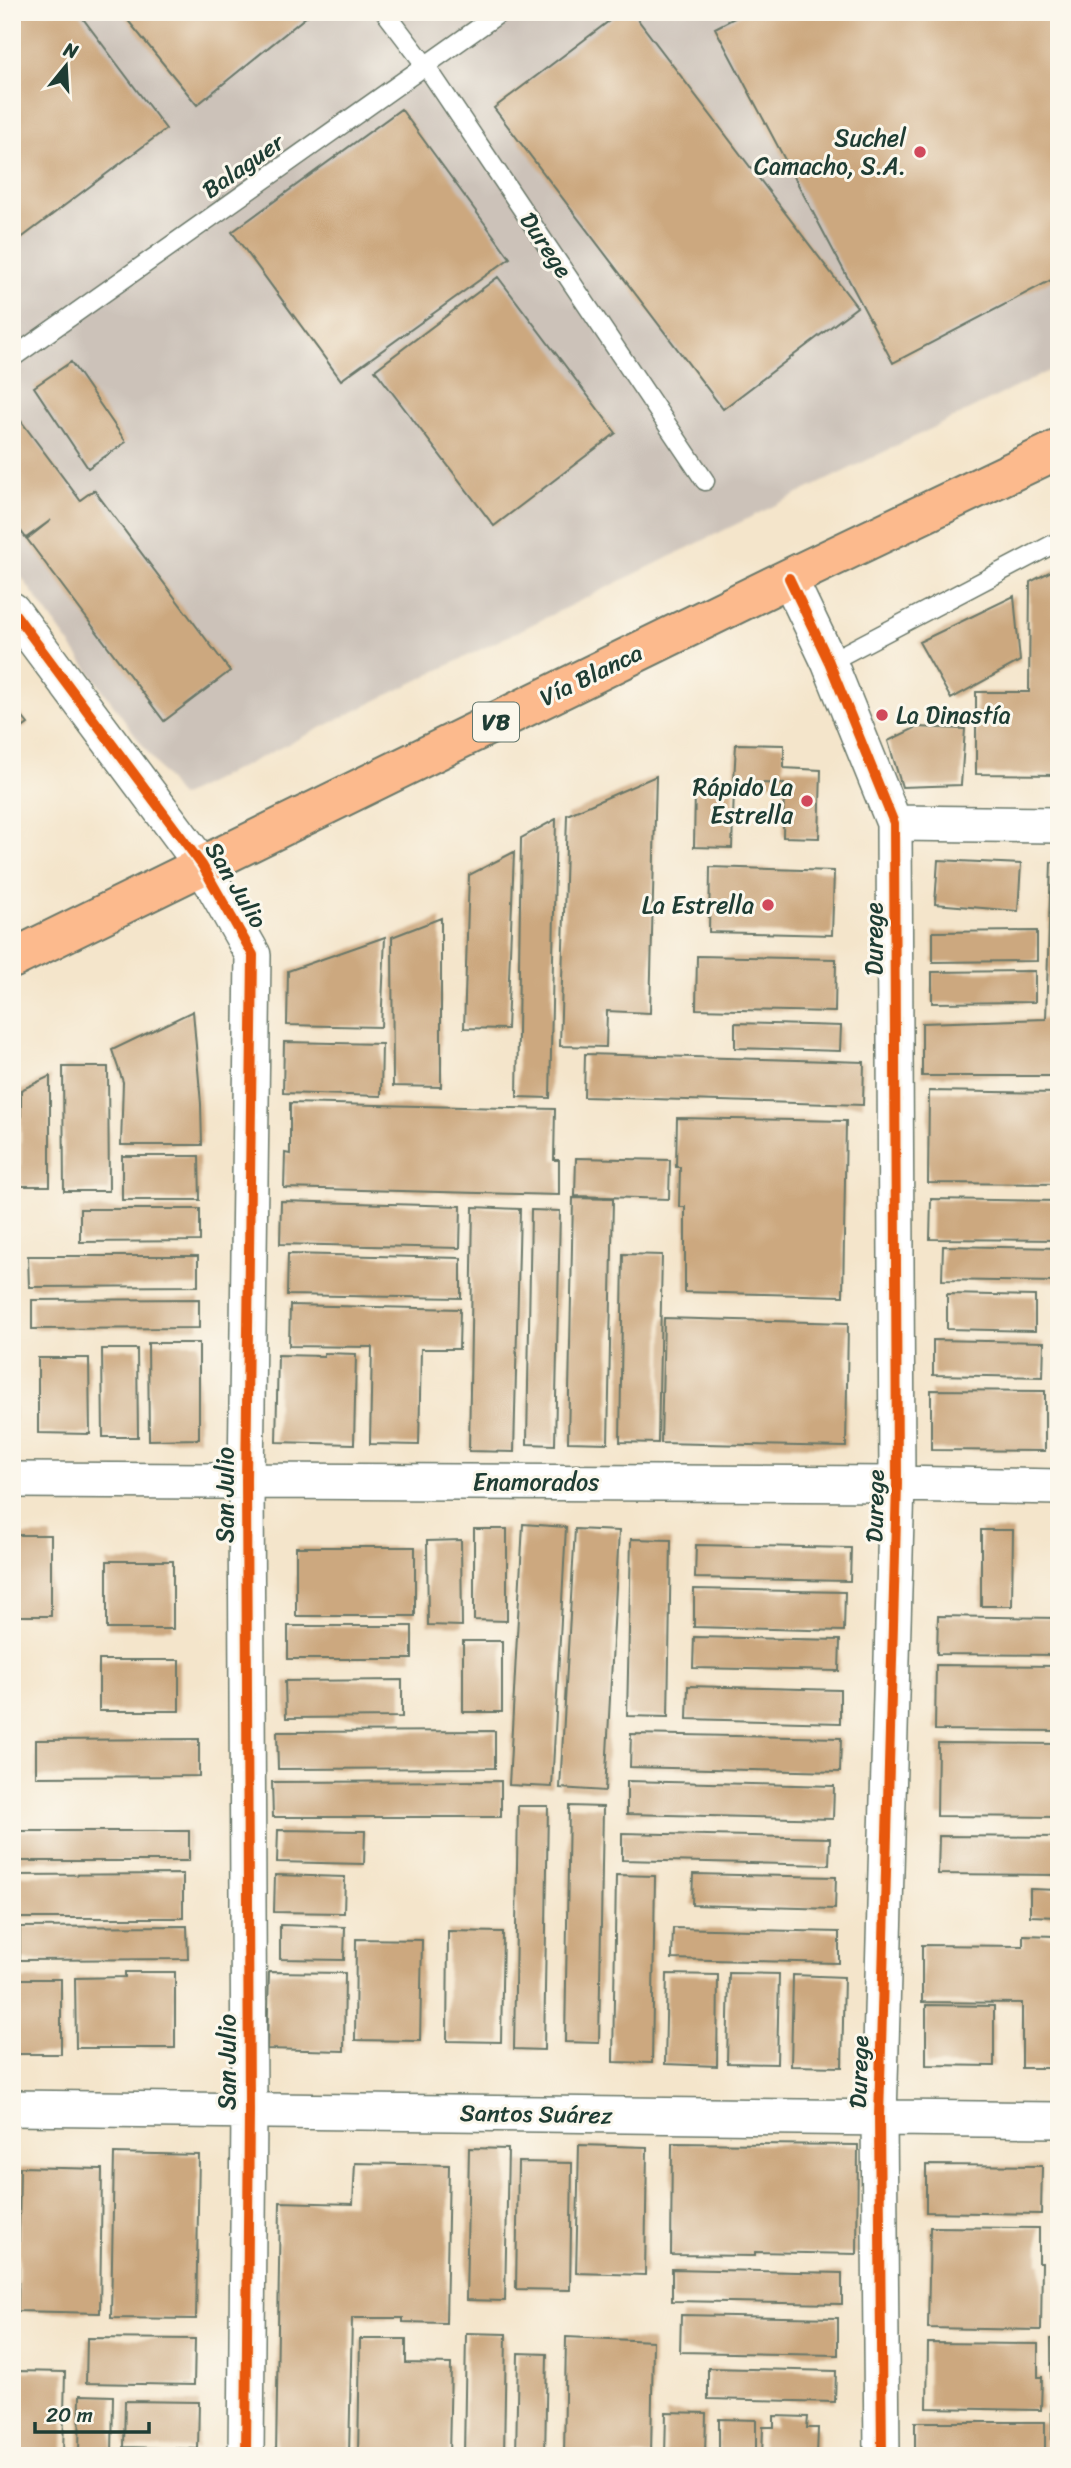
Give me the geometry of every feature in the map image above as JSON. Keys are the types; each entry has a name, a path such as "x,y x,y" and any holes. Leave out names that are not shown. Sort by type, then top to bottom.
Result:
{"main road":[{"name":"Vía Blanca","path":"12,959 789,578 1059,449"}],"street":[{"name":"Durege","path":"789,578 829,662 894,823 897,1484 879,2117 882,2456"},
{"name":"San Julio","path":"12,610 202,865 253,955 246,1480 249,2111 246,2456"},
{"path":"894,823 1059,825"},
{"name":"Enamorados","path":"12,1480 1059,1487"},
{"name":"Santos Suárez","path":"12,2108 1059,2120"}],"lane":[{"name":"Durege","path":"385,12 426,66 705,481"},
{"name":"Balaguer","path":"12,358 501,12"},
{"path":"829,662 1059,541"}],"shaded area":[{"name":"Suchel Camacho, S.A.","path":"12,12 1059,12 1059,366 180,797 12,564"}],"building":[{"path":"27,12 78,12 166,129 12,245 12,23"},
{"path":"121,12 312,12 197,105"},
{"path":"621,12 632,12 857,307 723,409 494,108"},
{"name":"Suchel Camacho, S.A.","path":"746,12 1059,12 1059,276 893,363 715,28"},
{"path":"401,109 510,258 341,380 232,232"},
{"path":"498,277 616,433 494,526 375,370"},
{"path":"71,362 126,442 88,468 34,387"},
{"path":"12,409 80,500 94,490 230,671 164,721 27,539 51,520 26,538 12,519"},
{"path":"1059,567 1059,775 976,774 976,692 1029,692 1030,582"},
{"path":"1014,596 1020,661 951,699 919,642"},
{"path":"12,704 28,724 12,735"},
{"path":"917,727 965,729 961,785 902,787 888,741"},
{"path":"736,744 784,745 784,768 821,770 819,838 783,837 784,784 734,782"},
{"path":"656,776 650,1013 607,1011 606,1047 560,1046 567,815"},
{"path":"695,789 734,790 732,848 694,847"},
{"path":"556,819 550,1098 517,1097 521,838"},
{"path":"514,852 507,1029 464,1028 469,875"},
{"path":"938,860 1021,864 1018,911 935,904"},
{"path":"1051,862 1059,863 1059,1076 922,1076 922,1023 1046,1019"},
{"path":"710,867 834,871 832,935 709,932"},
{"path":"441,918 441,1087 393,1086 392,937"},
{"path":"1037,931 1037,961 933,962 933,932"},
{"path":"385,937 381,1027 287,1025 288,971"},
{"path":"697,956 836,959 835,1012 696,1009"},
{"path":"1035,971 1035,1002 932,1003 932,972"},
{"path":"193,1011 202,1145 121,1145 123,1082 112,1050"},
{"path":"735,1023 841,1026 840,1051 735,1048"},
{"path":"284,1042 382,1044 381,1096 283,1093"},
{"path":"585,1054 864,1062 863,1105 584,1097"},
{"path":"63,1067 108,1067 109,1191 64,1191"},
{"path":"50,1076 50,1186 21,1186 21,1090"},
{"path":"929,1091 1059,1093 1059,1184 928,1183"},
{"path":"290,1103 555,1109 554,1160 559,1160 559,1195 284,1188 285,1153 290,1154"},
{"path":"677,1118 846,1121 843,1296 685,1292 685,1207 679,1207 680,1167 676,1167"},
{"path":"122,1156 199,1156 200,1200 122,1200"},
{"path":"576,1158 670,1160 669,1199 575,1196"},
{"path":"573,1198 613,1199 608,1443 568,1442"},
{"path":"931,1199 1059,1201 1059,1240 930,1239"},
{"path":"281,1201 461,1206 460,1248 280,1244"},
{"path":"473,1207 520,1209 514,1452 469,1451"},
{"path":"80,1209 200,1209 200,1241 80,1242"},
{"path":"531,1210 560,1211 555,1445 527,1444"},
{"path":"943,1246 1059,1248 1059,1282 942,1280"},
{"path":"288,1254 461,1258 461,1298 287,1295"},
{"path":"623,1254 662,1255 658,1443 620,1442"},
{"path":"28,1256 198,1256 198,1286 29,1287"},
{"path":"947,1294 1035,1296 1035,1331 947,1329"},
{"path":"199,1299 199,1328 32,1329 32,1300"},
{"path":"290,1305 460,1309 459,1349 421,1349 419,1445 370,1444 372,1347 289,1346"},
{"path":"664,1318 848,1323 846,1447 661,1443"},
{"path":"933,1340 1044,1342 1043,1377 933,1375"},
{"path":"148,1343 199,1343 199,1439 149,1440"},
{"path":"12,1348 15,1348 15,1437 12,1437"},
{"path":"102,1349 137,1349 138,1437 103,1437"},
{"path":"324,1353 356,1354 354,1444 276,1442 278,1355 324,1356"},
{"path":"38,1358 89,1358 90,1434 38,1433"},
{"path":"931,1390 1045,1391 1045,1451 931,1450"},
{"path":"523,1524 566,1527 552,1787 509,1785"},
{"path":"474,1529 507,1529 507,1621 474,1620"},
{"path":"575,1529 619,1531 605,1791 560,1788"},
{"path":"981,1530 1013,1530 1012,1606 981,1606"},
{"path":"12,1535 51,1535 51,1616 12,1616"},
{"path":"631,1539 671,1540 668,1717 627,1716"},
{"path":"461,1540 462,1626 428,1625 427,1541"},
{"path":"696,1545 851,1548 850,1581 695,1578"},
{"path":"296,1547 415,1547 415,1616 296,1616"},
{"path":"107,1561 173,1561 173,1629 107,1629"},
{"path":"694,1589 845,1592 844,1631 694,1627"},
{"path":"938,1616 1058,1618 1058,1655 937,1654"},
{"path":"288,1626 412,1626 412,1659 288,1659"},
{"path":"694,1637 840,1640 839,1671 693,1668"},
{"path":"463,1641 502,1641 502,1712 463,1712"},
{"path":"99,1660 179,1660 179,1711 99,1711"},
{"path":"936,1665 1059,1666 1059,1731 935,1730"},
{"path":"402,1680 402,1717 286,1718 285,1681"},
{"path":"688,1686 840,1690 840,1723 687,1719"},
{"path":"495,1731 495,1768 278,1769 277,1732"},
{"path":"631,1734 841,1738 840,1772 630,1767"},
{"path":"199,1739 199,1776 36,1777 36,1740"},
{"path":"938,1743 1059,1744 1059,1817 937,1816"},
{"path":"501,1781 501,1817 273,1817 272,1782"},
{"path":"627,1781 834,1786 833,1819 627,1814"},
{"path":"518,1806 548,1806 544,2050 514,2049"},
{"path":"569,1806 603,1807 599,2043 565,2042"},
{"path":"278,1830 365,1831 364,1864 277,1862"},
{"path":"12,1831 189,1831 189,1861 12,1861"},
{"path":"622,1833 830,1838 829,1865 622,1860"},
{"path":"939,1836 1059,1837 1059,1875 938,1874"},
{"path":"183,1874 183,1918 14,1918 14,1875"},
{"path":"693,1874 836,1877 835,1909 692,1905"},
{"path":"275,1875 345,1877 344,1913 274,1912"},
{"path":"616,1875 655,1876 652,2063 613,2062"},
{"path":"1030,1889 1059,1890 1059,1917 1030,1916"},
{"path":"280,1925 345,1927 344,1960 280,1959"},
{"path":"187,1926 188,1959 20,1960 20,1927"},
{"path":"673,1928 839,1932 839,1963 672,1959"},
{"path":"448,1931 503,1932 501,2042 447,2041"},
{"path":"1023,1935 1055,1936 1054,2068 1022,2068 1022,2003 922,2002 922,1945 1023,1946"},
{"path":"356,1939 422,1940 420,2041 355,2040"},
{"path":"125,1972 175,1972 175,2048 76,2048 75,1978 125,1977"},
{"path":"269,1972 345,1973 344,2051 267,2049"},
{"path":"729,1973 779,1974 777,2064 727,2063"},
{"path":"667,1974 718,1975 717,2066 665,2064"},
{"path":"793,1975 844,1977 842,2067 791,2066"},
{"path":"12,1979 61,1979 61,2054 12,2054"},
{"path":"926,2005 994,2006 994,2066 926,2065"},
{"path":"672,2143 858,2145 857,2254 755,2252 755,2256 671,2255"},
{"path":"579,2145 647,2147 645,2275 576,2273"},
{"path":"469,2148 508,2149 505,2301 466,2300"},
{"path":"114,2153 199,2155 196,2319 111,2318"},
{"path":"518,2162 572,2163 570,2290 516,2289"},
{"path":"355,2163 449,2165 446,2323 403,2322 403,2318 352,2318 349,2456 276,2456 280,2202 353,2204"},
{"path":"926,2165 1042,2166 1041,2214 926,2212"},
{"path":"20,2167 102,2169 100,2313 18,2311"},
{"path":"930,2227 1039,2228 1039,2263 1042,2263 1041,2330 928,2328"},
{"path":"672,2269 842,2273 842,2304 672,2301"},
{"path":"681,2315 838,2318 838,2355 680,2352"},
{"path":"466,2333 506,2334 504,2456 464,2456"},
{"path":"566,2337 653,2341 651,2456 564,2456"},
{"path":"87,2338 195,2339 194,2385 86,2383"},
{"path":"360,2339 406,2339 406,2363 451,2364 449,2456 358,2456"},
{"path":"1051,2339 1059,2339 1059,2456 1052,2456"},
{"path":"928,2343 1038,2344 1038,2377 1042,2377 1041,2410 927,2408"},
{"path":"518,2353 547,2354 545,2456 516,2456"},
{"path":"708,2368 836,2371 835,2402 708,2399"},
{"path":"17,2371 65,2372 63,2456 16,2456"},
{"path":"80,2395 113,2396 112,2456 79,2456"},
{"path":"125,2401 199,2402 198,2449 124,2447"},
{"path":"666,2412 706,2413 705,2456 665,2456"},
{"path":"774,2416 808,2417 807,2428 818,2428 817,2456 762,2456 763,2427 774,2427"},
{"path":"719,2419 756,2420 756,2456 719,2456"},
{"path":"915,2422 1045,2422 1045,2456 915,2456"}],"cycle path":[{"path":"789,578 829,662 894,823 897,1484 879,2117 882,2456"},
{"path":"12,610 202,865 253,955 246,1480 249,2111 246,2456"}],"place":[{"name":"Suchel Camacho, S.A.","path":"920,152"},
{"name":"La Dinastía","path":"882,715"},
{"name":"Rápido La Estrella","path":"807,801"},
{"name":"La Estrella","path":"768,905"}]}
